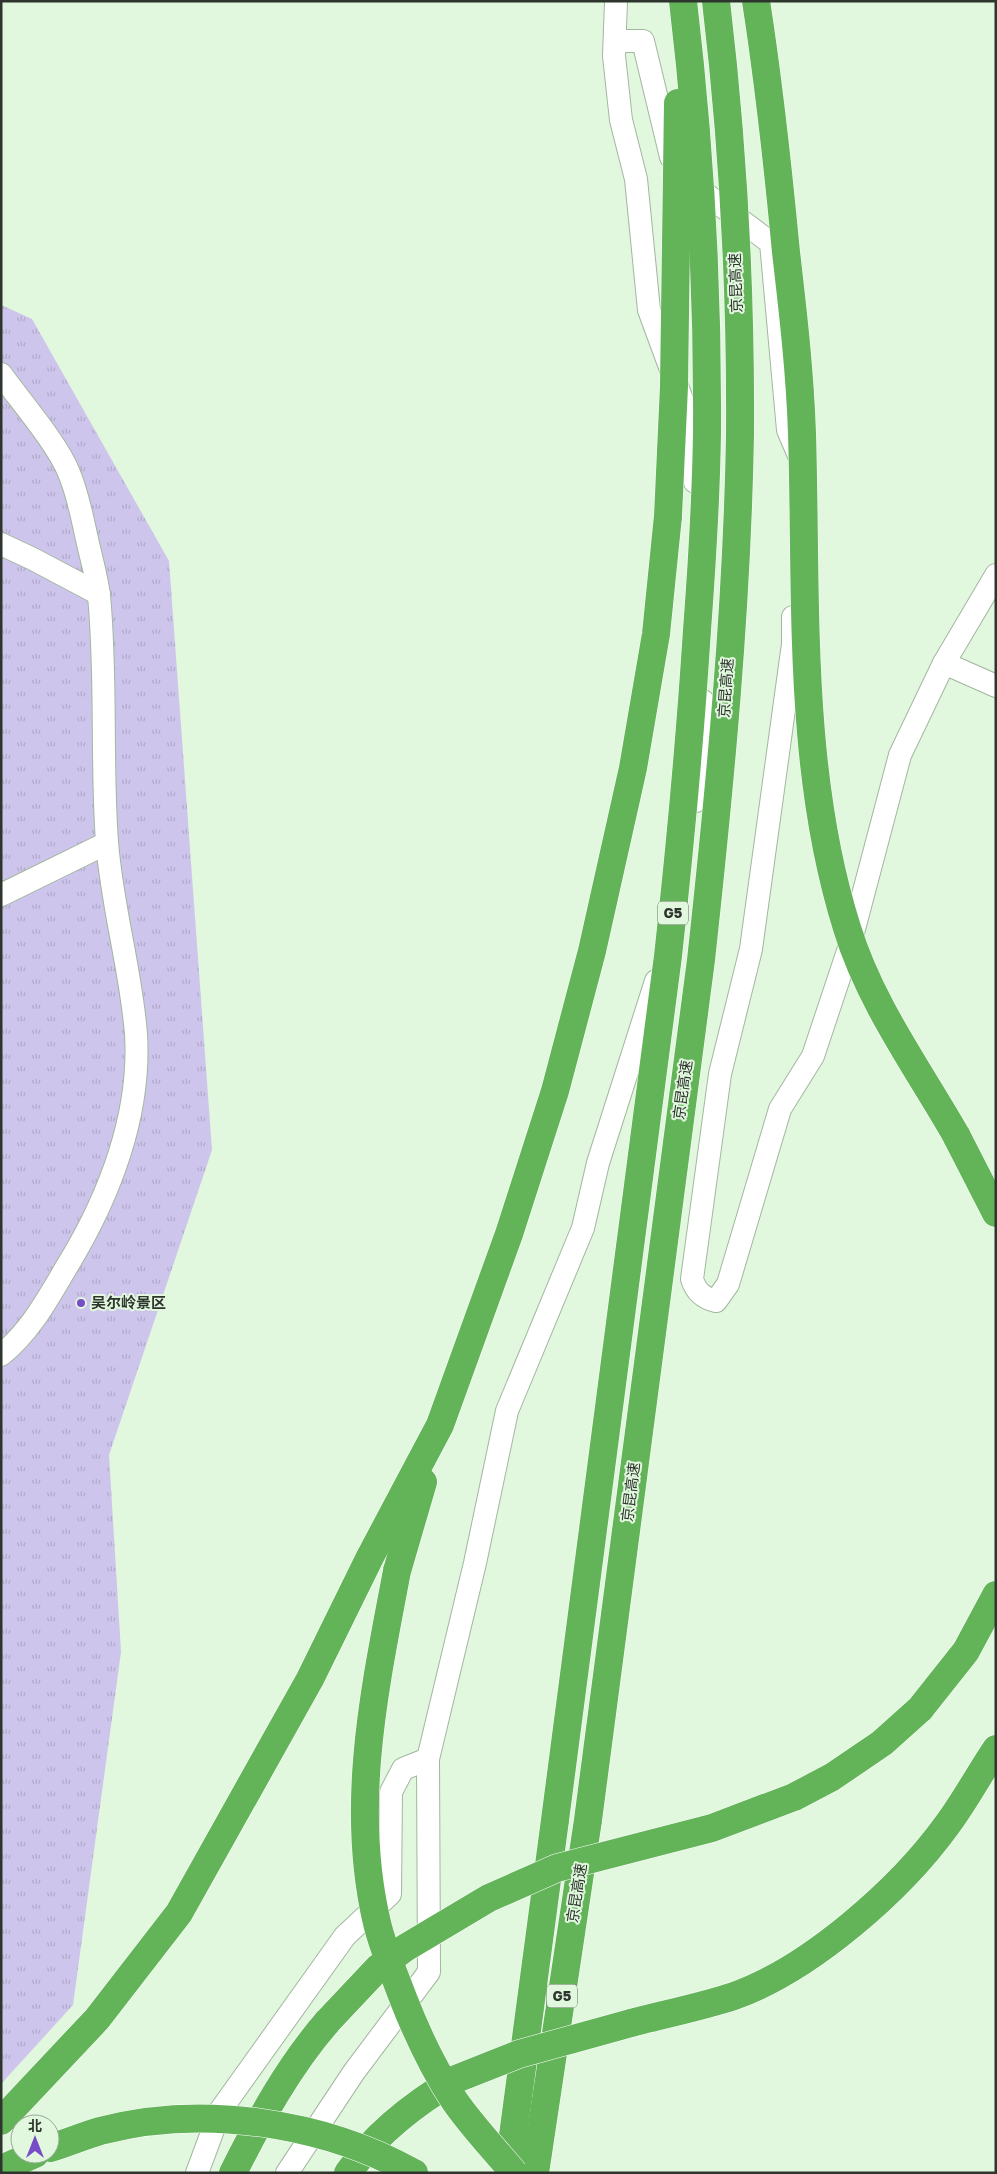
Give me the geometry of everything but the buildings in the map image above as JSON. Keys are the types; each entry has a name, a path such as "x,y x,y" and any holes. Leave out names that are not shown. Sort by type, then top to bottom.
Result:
{"highway":[{"path":"514,2173 455,2101 419,2037 383,1941 373,1902 367,1865 364,1790 374,1695 397,1570 440,1425 509,1234 554,1091 592,951 633,768 656,634 668,516 674,386 681,1"},
{"name":"京昆高速","path":"508,2173 667,966 680,851 705,500 707,371 695,109 681,1"},
{"name":"京昆高速","path":"535,2173 588,1820 701,960 713,844 727,674 738,502 739,370 730,158 716,1"},
{"path":"756,1 777,161 795,341 802,429 806,627 813,771 830,866 847,929 882,1012 956,1135 996,1213"},
{"path":"956,1135 996,1173"},
{"path":"1,2121 97,2019 179,1913 310,1679 370,1557 440,1425"},
{"path":"233,2173 264,2112 312,2040 378,1968 405,1948 489,1898 557,1868 712,1828 794,1797 832,1777 882,1743 920,1709 966,1651 996,1595"},
{"path":"348,2173 380,2136 403,2115 425,2097 456,2079 519,2054 735,1995 787,1970 866,1914 913,1866 947,1825 996,1748"},
{"path":"60,2145 101,2131 163,2121 210,2118 276,2124 334,2138 382,2157 414,2173"}],"street":[{"path":"287,2173 354,2072 429,1972 428,1759 475,1563 507,1411 583,1228 598,1163 683,893 704,747 703,656 691,424 649,310 636,179 621,120 614,56 616,1"},
{"path":"615,41 643,41 674,171 771,243 788,430 813,490 815,512 815,520 793,562 793,644 751,950 720,1074 692,1279 695,1289 707,1299 716,1301 728,1284 780,1109 813,1056 849,948 900,755 944,662 996,576"},
{"path":"1,374 61,457 70,473 80,508 99,594 105,718 107,843 136,1034 136,1070 123,1145 88,1231 30,1328 1,1355"},
{"path":"1,544 33,558 99,594"},
{"path":"944,662 996,686"},
{"path":"1,895 107,843"},
{"path":"197,2173 220,2111 345,1936 390,1894 391,1792 403,1770 428,1759"}],"green space":[{"name":"吴尔岭景区","path":"1,305 32,319 169,561 212,1150 109,1455 121,1652 73,2005 1,2084"}],"place":[{"name":"吴尔岭景区","path":"81,1303"}]}
